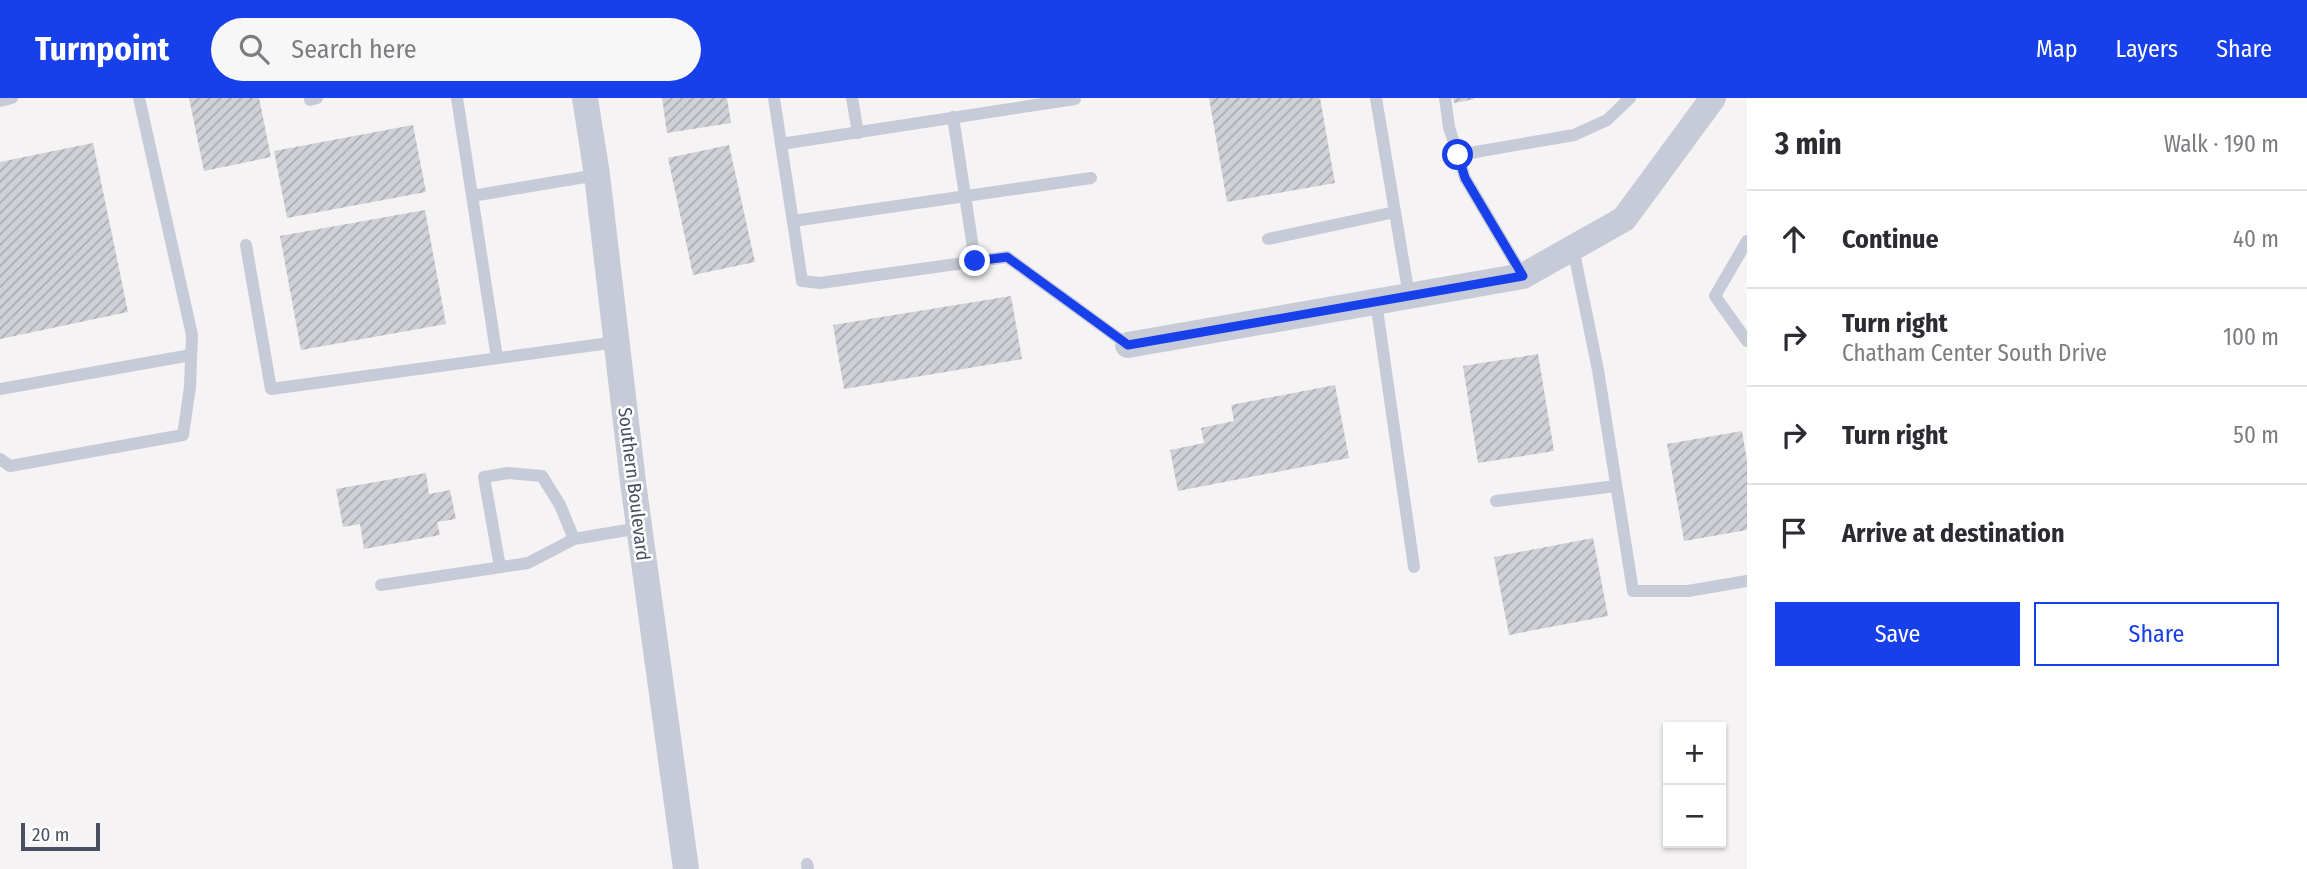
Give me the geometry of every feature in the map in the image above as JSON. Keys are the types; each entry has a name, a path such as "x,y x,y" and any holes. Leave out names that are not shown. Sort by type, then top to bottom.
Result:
{"street":[{"name":"Southern Boulevard","path":"585,98 618,342 639,528 686,869"},
{"path":"1128,345 1523,276 1624,219 1713,98"}],"lane":[{"path":"0,101 12,98"},
{"path":"0,459 10,466 183,435 190,387 192,335 139,98"},
{"path":"310,98 317,98"},
{"path":"457,98 497,358"},
{"path":"774,98 802,281 820,283 1007,257 1128,345"},
{"path":"852,98 858,133"},
{"path":"1376,98 1409,296"},
{"path":"1445,98 1449,127 1465,178 1523,276"},
{"path":"1458,155 1574,135 1607,120 1630,98"},
{"path":"781,144 1075,99"},
{"path":"953,117 975,261"},
{"path":"472,196 597,175"},
{"path":"793,221 1091,178"},
{"path":"1268,239 1395,212"},
{"path":"1747,241 1715,296 1747,341"},
{"path":"246,245 271,389 618,342"},
{"path":"1573,248 1598,370 1633,591 1688,591 1747,581"},
{"path":"1376,302 1414,567"},
{"path":"0,389 191,355"},
{"path":"500,566 484,477 508,473 542,476 560,505 574,539"},
{"path":"1496,501 1616,486"},
{"path":"381,585 528,563 574,539 639,528"}],"building":[{"path":"189,98 259,98 271,157 204,171"},
{"path":"662,98 727,98 731,123 667,133"},
{"path":"1209,98 1320,98 1335,183 1227,202"},
{"path":"1453,98 1474,98 1475,99 1454,103"},
{"path":"413,125 426,192 287,218 274,151"},
{"path":"93,143 128,312 0,339 0,162"},
{"path":"729,145 755,262 693,275 668,158"},
{"path":"425,210 446,324 301,350 280,236"},
{"path":"1011,296 1022,359 844,389 833,325"},
{"path":"1538,354 1554,451 1478,463 1463,366"},
{"path":"1335,385 1349,458 1178,491 1170,450 1204,443 1201,428 1234,421 1231,405"},
{"path":"1742,431 1747,461 1747,530 1684,541 1667,444"},
{"path":"426,473 429,494 450,490 456,519 437,522 440,535 364,549 360,524 343,527 336,489"},
{"path":"1593,538 1608,616 1509,635 1494,557"}],"route":[{"path":"975,261 1007,257 1128,345 1523,276 1465,178 1458,155"}]}
